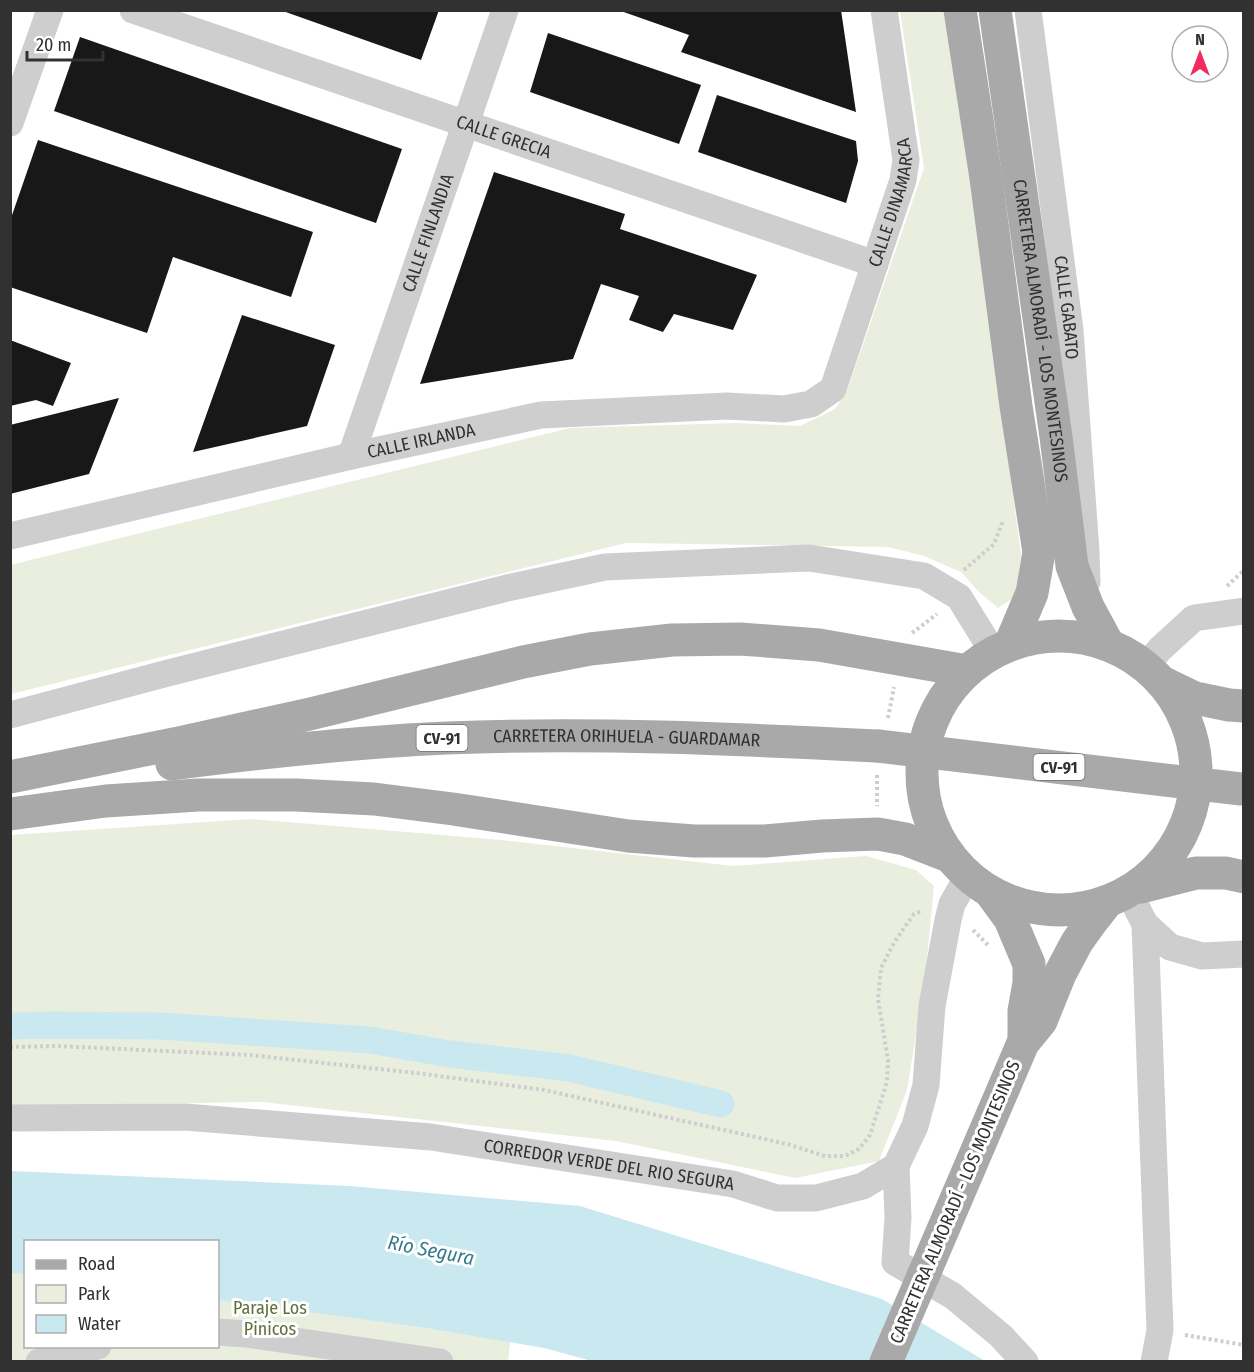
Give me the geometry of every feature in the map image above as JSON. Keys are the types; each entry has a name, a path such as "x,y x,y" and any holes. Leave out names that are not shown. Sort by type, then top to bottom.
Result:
{"main road":[{"name":"CARRETERA ALMORADÍ - LOS MONTESINOS","path":"960,10 1039,552 1032,593 1022,619 990,656 945,696 929,727 921,760 922,794 932,827 965,883 1010,919 1022,946 1029,964 1023,1043"},
{"name":"CARRETERA ALMORADÍ - LOS MONTESINOS","path":"995,10 1056,437 1072,567 1088,607 1108,644"},
{"path":"10,777 310,714 523,662 602,648 672,640 740,639 990,656 1042,637 1075,637 1108,644 1128,654 1194,698 1244,706"},
{"name":"CARRETERA ALMORADÍ - LOS MONTESINOS","path":"886,1362 1023,1043 1041,1021 1060,974 1077,942 1092,921 1162,866 1181,839 1193,808 1198,775 1194,742 1182,710 1155,674"},
{"name":"CARRETERA ORIHUELA - GUARDAMAR","path":"10,791 118,772 338,744 448,738 561,736 712,738 878,746 1242,789"},
{"path":"10,813 106,801 198,795 296,795 374,799 628,836 694,841 765,841 878,834 905,839 965,883 1028,908 1067,911 1124,895 1165,879 1196,873 1226,873 1244,877"}],"street":[{"path":"10,123 50,10"},
{"name":"CALLE GRECIA","path":"133,10 875,264"},
{"name":"CALLE FINLANDIA","path":"351,456 505,10"},
{"name":"CALLE DINAMARCA","path":"833,389 903,180 906,160 884,10"},
{"name":"CALLE GABATO","path":"1028,10 1070,330 1088,607"},
{"name":"CALLE IRLANDA","path":"10,536 351,456 542,415 727,406 784,409 811,404 833,389"},
{"path":"10,715 507,588 605,567 809,558 924,576 959,597 990,656"},
{"path":"1155,674 1160,649 1194,618 1244,612"},
{"path":"965,883 948,920 932,1006 926,1085 915,1126 896,1166 898,1218 895,1262 953,1296 1001,1336 1025,1362"},
{"path":"1124,895 1145,924 1170,947 1202,956 1244,954"},
{"path":"1145,924 1160,1330 1154,1362"},
{"name":"CORREDOR VERDE DEL RIO SEGURA","path":"10,1118 185,1117 431,1137 733,1184 777,1198 816,1198 863,1186 896,1166"},
{"path":"219,1332 440,1362"},
{"path":"39,1362 94,1348"}],"path":[{"path":"10,1047 57,1046 250,1055 416,1073 544,1090 787,1144 825,1156 845,1156 859,1149 870,1136 887,1082 888,1060 878,999 881,968 895,941 914,914 935,907 965,883"},
{"path":"1160,1330 1244,1345"}],"green space":[{"path":"900,11 950,11 1021,556 1015,597 998,608 961,572 924,556 888,547 626,543 11,694 10,565 570,428 737,423 800,426 835,409 847,391 924,168"},
{"path":"251,819 502,840 733,866 866,856 916,870 934,886 925,980 907,1090 879,1161 795,1178 616,1141 262,1102 11,1106 11,835"},
{"name":"Paraje Los Pinicos","path":"10,1260 24,1260 24,1348 219,1348 219,1274 513,1318 508,1361 11,1361"}],"water":[{"name":"Río Segura","path":"11,1171 349,1186 580,1206 882,1299 985,1361 592,1361 544,1348 421,1327 219,1300 219,1240 24,1240 24,1274 11,1273"}],"building":[{"path":"280,10 439,10 421,60"},
{"path":"618,10 841,10 856,112 681,52 689,35"},
{"path":"548,33 701,85 679,144 530,92"},
{"path":"80,37 402,149 376,223 54,111"},
{"path":"717,95 856,141 858,161 846,203 698,152"},
{"path":"38,140 313,232 291,297 173,257 147,333 10,287 10,221"},
{"path":"494,172 625,214 620,229 757,275 733,330 674,314 663,332 629,320 639,296 601,284 573,359 420,384"},
{"path":"242,315 335,345 307,426 193,452"},
{"path":"10,340 71,363 53,406 36,400 10,406"},
{"path":"119,398 89,474 10,494 10,425"}],"waterway":[{"path":"10,1026 161,1026 370,1040 450,1054 569,1068 721,1104"}]}
